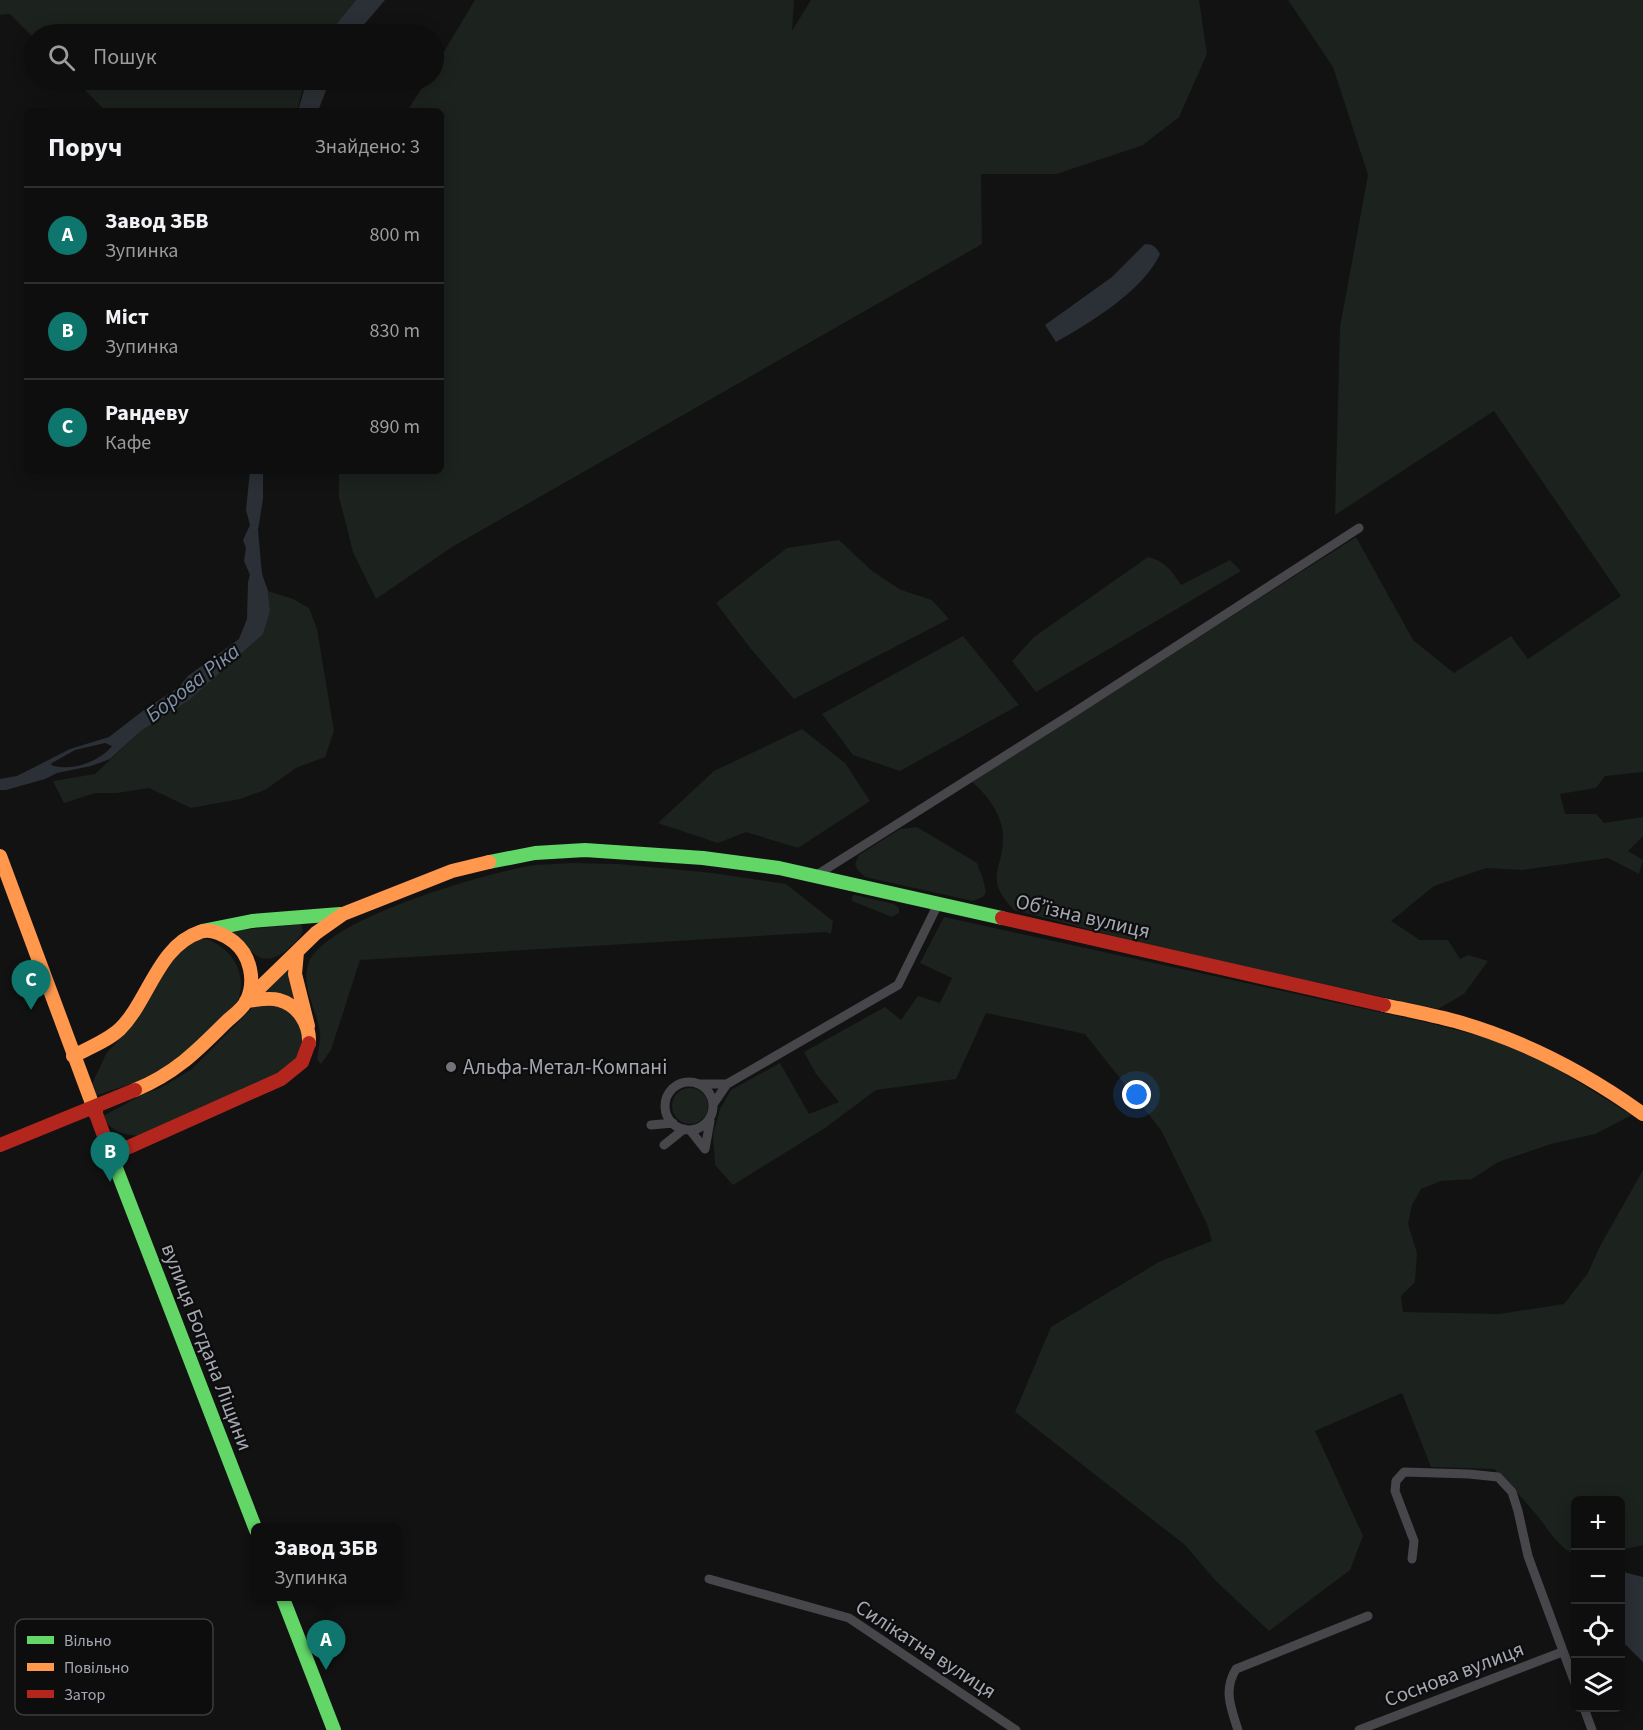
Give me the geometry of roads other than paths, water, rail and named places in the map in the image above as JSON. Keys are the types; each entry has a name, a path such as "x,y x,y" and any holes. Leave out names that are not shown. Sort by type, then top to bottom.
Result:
{"main road":[{"name":"Об’їзна вулиця","path":"343,914 452,871 491,861 561,850 703,858 779,868 1473,1026 1533,1048 1576,1070 1643,1114"},
{"path":"0,856 73,1056 99,1044 121,1029 171,953 184,941 201,932 216,926 238,922 343,914"},
{"path":"0,1145 165,1077 190,1058 297,951 343,914"},
{"path":"201,932 214,932 225,936 240,946 246,955 250,966 250,982 246,1001"},
{"path":"111,1155 264,1088 289,1075 305,1058 309,1048 309,1028 305,1008 295,981 294,964 297,951"},
{"path":"246,1001 272,999 289,1004 302,1015 309,1028"},
{"name":"вулиця Богдана Ліщини","path":"73,1056 252,1523"},
{"path":"284,1601 334,1730"}],"street":[{"path":"814,876 1073,713 1359,528"},
{"path":"665,1112 705,1149 714,1103 727,1084 898,985 938,904"},
{"path":"710,1119 702,1127 651,1125 665,1112 666,1096 675,1086 688,1081 701,1084 727,1084"},
{"path":"701,1084 711,1093 714,1103"},
{"path":"1412,1560 1414,1541 1395,1491 1396,1481 1404,1472 1498,1477 1512,1492 1528,1556 1571,1676"},
{"name":"Силікатна вулиця","path":"709,1579 849,1618 1016,1730"},
{"path":"1238,1730 1227,1695 1230,1679 1236,1669 1368,1616"},
{"name":"Соснова вулиця","path":"1359,1730 1562,1652"},
{"path":"1586,1712 1592,1730"}],"water":[{"path":"356,0 385,0 365,24 336,24"},
{"path":"304,90 326,90 319,108 299,108"},
{"path":"1145,244 1154,246 1160,254 1142,280 1100,315 1056,342 1045,325 1112,277"},
{"name":"Борова Ріка","path":"250,474 263,474 263,499 258,530 262,574 268,591 270,611 263,634 188,701 141,731 110,759 0,790 0,779 17,776 70,749 109,737 179,687 188,676 239,639 247,619 250,575 244,561 246,548 243,540 250,525 246,510","holes":["105,743 112,746 92,761 76,766 51,765 75,750"]},
{"path":"1625,1572 1643,1577 1643,1662 1625,1644"}],"place":[{"name":"Рандеву","path":"31,1010"},
{"name":"Альфа-Метал-Компані","path":"451,1067"},
{"name":"Міст","path":"110,1182"},
{"name":"Завод ЗБВ","path":"326,1670"}]}
